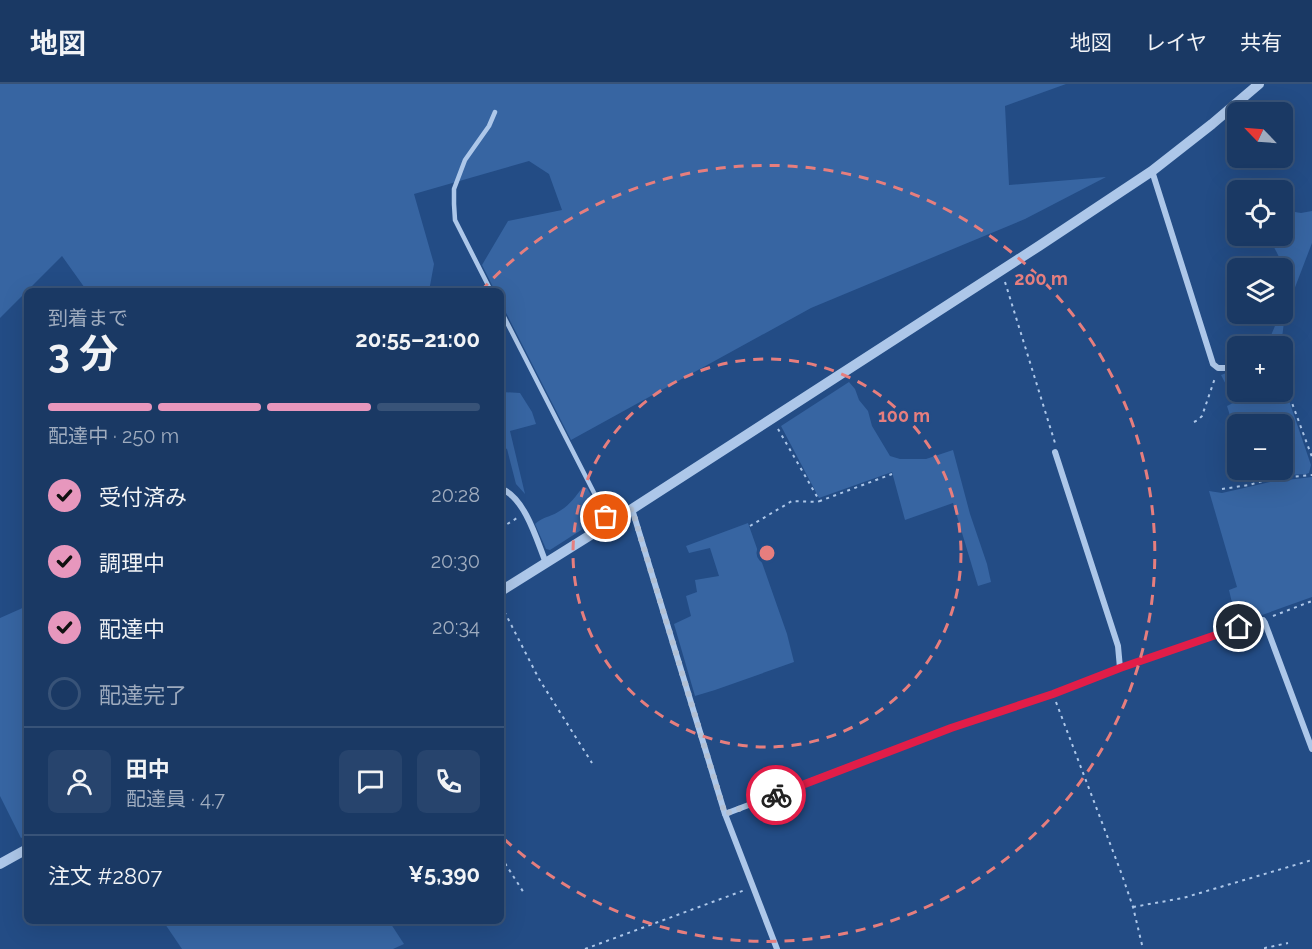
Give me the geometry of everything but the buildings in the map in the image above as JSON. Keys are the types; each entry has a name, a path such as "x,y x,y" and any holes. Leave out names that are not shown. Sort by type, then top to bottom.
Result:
{"street":[{"path":"504,589 1001,271 1152,171 1259,84"},
{"path":"1152,171 1213,364 1221,368"},
{"path":"1055,453 1118,646 1120,668"},
{"path":"504,490 517,500 546,563"},
{"path":"632,509 725,814 777,949"},
{"path":"725,814 951,728 1263,620 1312,749"},
{"path":"0,864 24,851"}],"lane":[{"path":"489,288 455,220 454,189 465,160 489,126 495,112"},
{"path":"504,317 610,523"}],"path":[{"path":"1001,271 1055,443 1055,453"},
{"path":"1194,422 1202,416 1221,368"},
{"path":"1292,402 1312,457"},
{"path":"772,418 820,501"},
{"path":"750,526 792,501 817,502 892,474"},
{"path":"1222,489 1269,479 1312,475"},
{"path":"504,526 525,514"},
{"path":"1263,620 1312,601"},
{"path":"504,611 539,679 592,764"},
{"path":"1053,694 1133,907 1143,949"},
{"path":"1133,907 1183,898 1312,860"},
{"path":"504,862 524,893"},
{"path":"585,949 753,887"},
{"path":"1265,949 1288,943"}],"shaded area":[{"path":"0,84 1066,84 1005,106 1009,185 1106,177 1025,219 811,308 571,440 504,309 504,288 494,288 482,265 508,221 562,210 549,174 529,161 414,194 434,264 430,288 85,288 62,256 30,288 24,288 24,294 0,318"},
{"path":"1312,211 1312,243 1293,293 1293,258 1279,258 1273,246 1293,246 1293,212"},
{"path":"1276,324 1284,324 1282,336 1271,336"},
{"path":"1227,373 1227,387 1221,375"},
{"path":"849,382 868,411 872,426 890,456 900,459 926,459 953,450 991,582 978,586 953,503 905,520 892,472 819,498 781,426"},
{"path":"504,392 520,393 532,412 536,424 510,431 525,494 516,484 507,449 504,448"},
{"path":"1235,402 1289,402 1311,465 1309,473 1293,475 1293,414 1230,414 1227,406"},
{"path":"1312,477 1312,597 1237,624 1229,590 1237,587 1209,491 1222,493"},
{"path":"583,487 587,488 603,516 550,550 546,549 535,524 565,507"},
{"path":"748,523 787,634 794,662 695,696 674,624 691,616 686,596 697,592 695,580 719,576 710,548 689,553 686,546"},
{"path":"24,607 24,742 22,744 24,748 24,836 21,838 0,796 0,618"},
{"path":"165,924 391,924 404,944 393,949 182,949"}],"way so far":[{"path":"606,517 610,523 632,509 725,814 776,795"}],"route":[{"path":"776,795 951,728 1239,627"}]}
